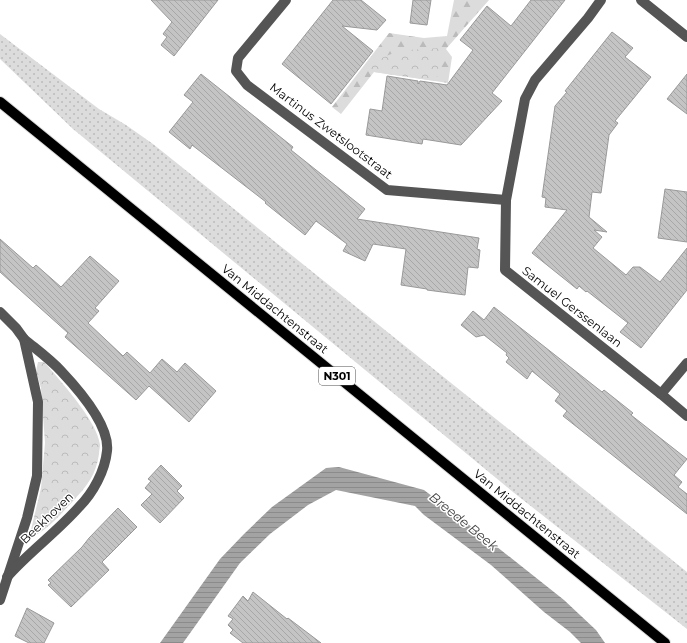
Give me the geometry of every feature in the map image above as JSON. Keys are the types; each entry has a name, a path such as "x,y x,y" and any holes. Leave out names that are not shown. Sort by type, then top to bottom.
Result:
{"main road":[{"name":"Van Middachtenstraat","path":"0,102 665,643"}],"street":[{"name":"Martinus Zwetslootstraat","path":"286,0 238,58 236,71 247,85 387,190 506,200"},
{"name":"Samuel Gerssenlaan","path":"601,0 588,18 536,80 525,99 506,200 505,270 662,394 687,416"},
{"path":"641,0 687,37"},
{"name":"Beekhoven","path":"0,312 16,328 24,339 60,370 79,392 95,414 105,432 107,450 101,477 81,506 41,544 21,560 7,577"},
{"name":"Beekhoven","path":"0,600 28,518 37,476 38,402 24,339"},
{"path":"662,394 687,363"}],"green space":[{"path":"454,0 489,0 446,49 452,57 448,83 374,72 341,114 332,107 389,33 424,38 447,36"},
{"path":"0,34 99,109 126,125 153,144 687,572 687,629 513,492 73,129 0,59"},
{"path":"442,48 436,81 367,71 375,63 392,54 402,51"},
{"path":"38,362 44,362 77,401 93,425 100,445 96,468 87,485 63,512 41,532 29,538 41,488 45,443 41,388 36,371"}],"water":[{"name":"Breede Beek","path":"339,467 424,490 564,600 596,630 605,643 581,643 491,565 424,515 415,506 336,490 308,505 270,534 240,563 183,643 160,643 220,559 244,534 272,507 326,468"}],"building":[{"path":"151,0 218,0 174,56 161,45 167,37 163,34 172,22"},
{"path":"333,0 361,0 386,20 377,30 342,26 373,51 331,104 282,64"},
{"path":"413,0 431,0 427,25 410,23"},
{"path":"531,0 565,0 492,93 502,101 461,145 423,139 422,144 366,135 370,109 382,111 387,76 418,81 418,84 420,81 447,85 473,50 460,40 487,6 511,26"},
{"path":"612,32 633,48 625,57 651,77 615,121 618,123 609,135 601,193 592,192 589,217 607,232 594,230 602,237 593,248 626,275 633,267 640,267 660,282 687,248 687,290 641,348 620,332 628,323 587,291 586,292 579,286 577,289 532,253 567,210 545,207 546,198 542,197 555,106 567,92 565,91"},
{"path":"201,74 293,147 291,150 365,209 357,219 479,238 477,249 480,250 478,268 468,267 465,295 401,285 406,249 373,244 365,261 343,251 347,244 316,221 305,235 265,203 266,202 192,145 190,149 169,132 193,102 184,95"},
{"path":"687,74 687,114 667,99"},
{"path":"665,189 687,192 687,242 658,238"},
{"path":"0,239 33,268 36,265 61,287 90,256 119,281 95,308 99,311 88,323 123,356 127,352 150,373 162,359 177,372 185,363 216,391 189,422 149,386 136,400 65,337 68,333 0,272"},
{"path":"494,307 602,392 604,390 633,413 631,415 687,459 674,475 682,482 678,487 687,494 687,514 563,416 567,411 555,401 560,394 532,371 527,379 506,362 509,358 506,355 507,353 484,335 476,337 461,325 473,311 484,320"},
{"path":"161,465 182,486 177,491 184,498 160,523 141,505 152,494 145,488 151,481 148,479"},
{"path":"118,508 137,527 102,562 109,570 71,607 48,585 51,583 48,580 82,547"},
{"path":"253,592 321,643 243,643 230,633 233,630 228,625 233,619 228,616 243,596 248,601"},
{"path":"27,608 54,623 44,643 29,643 15,636"}]}
